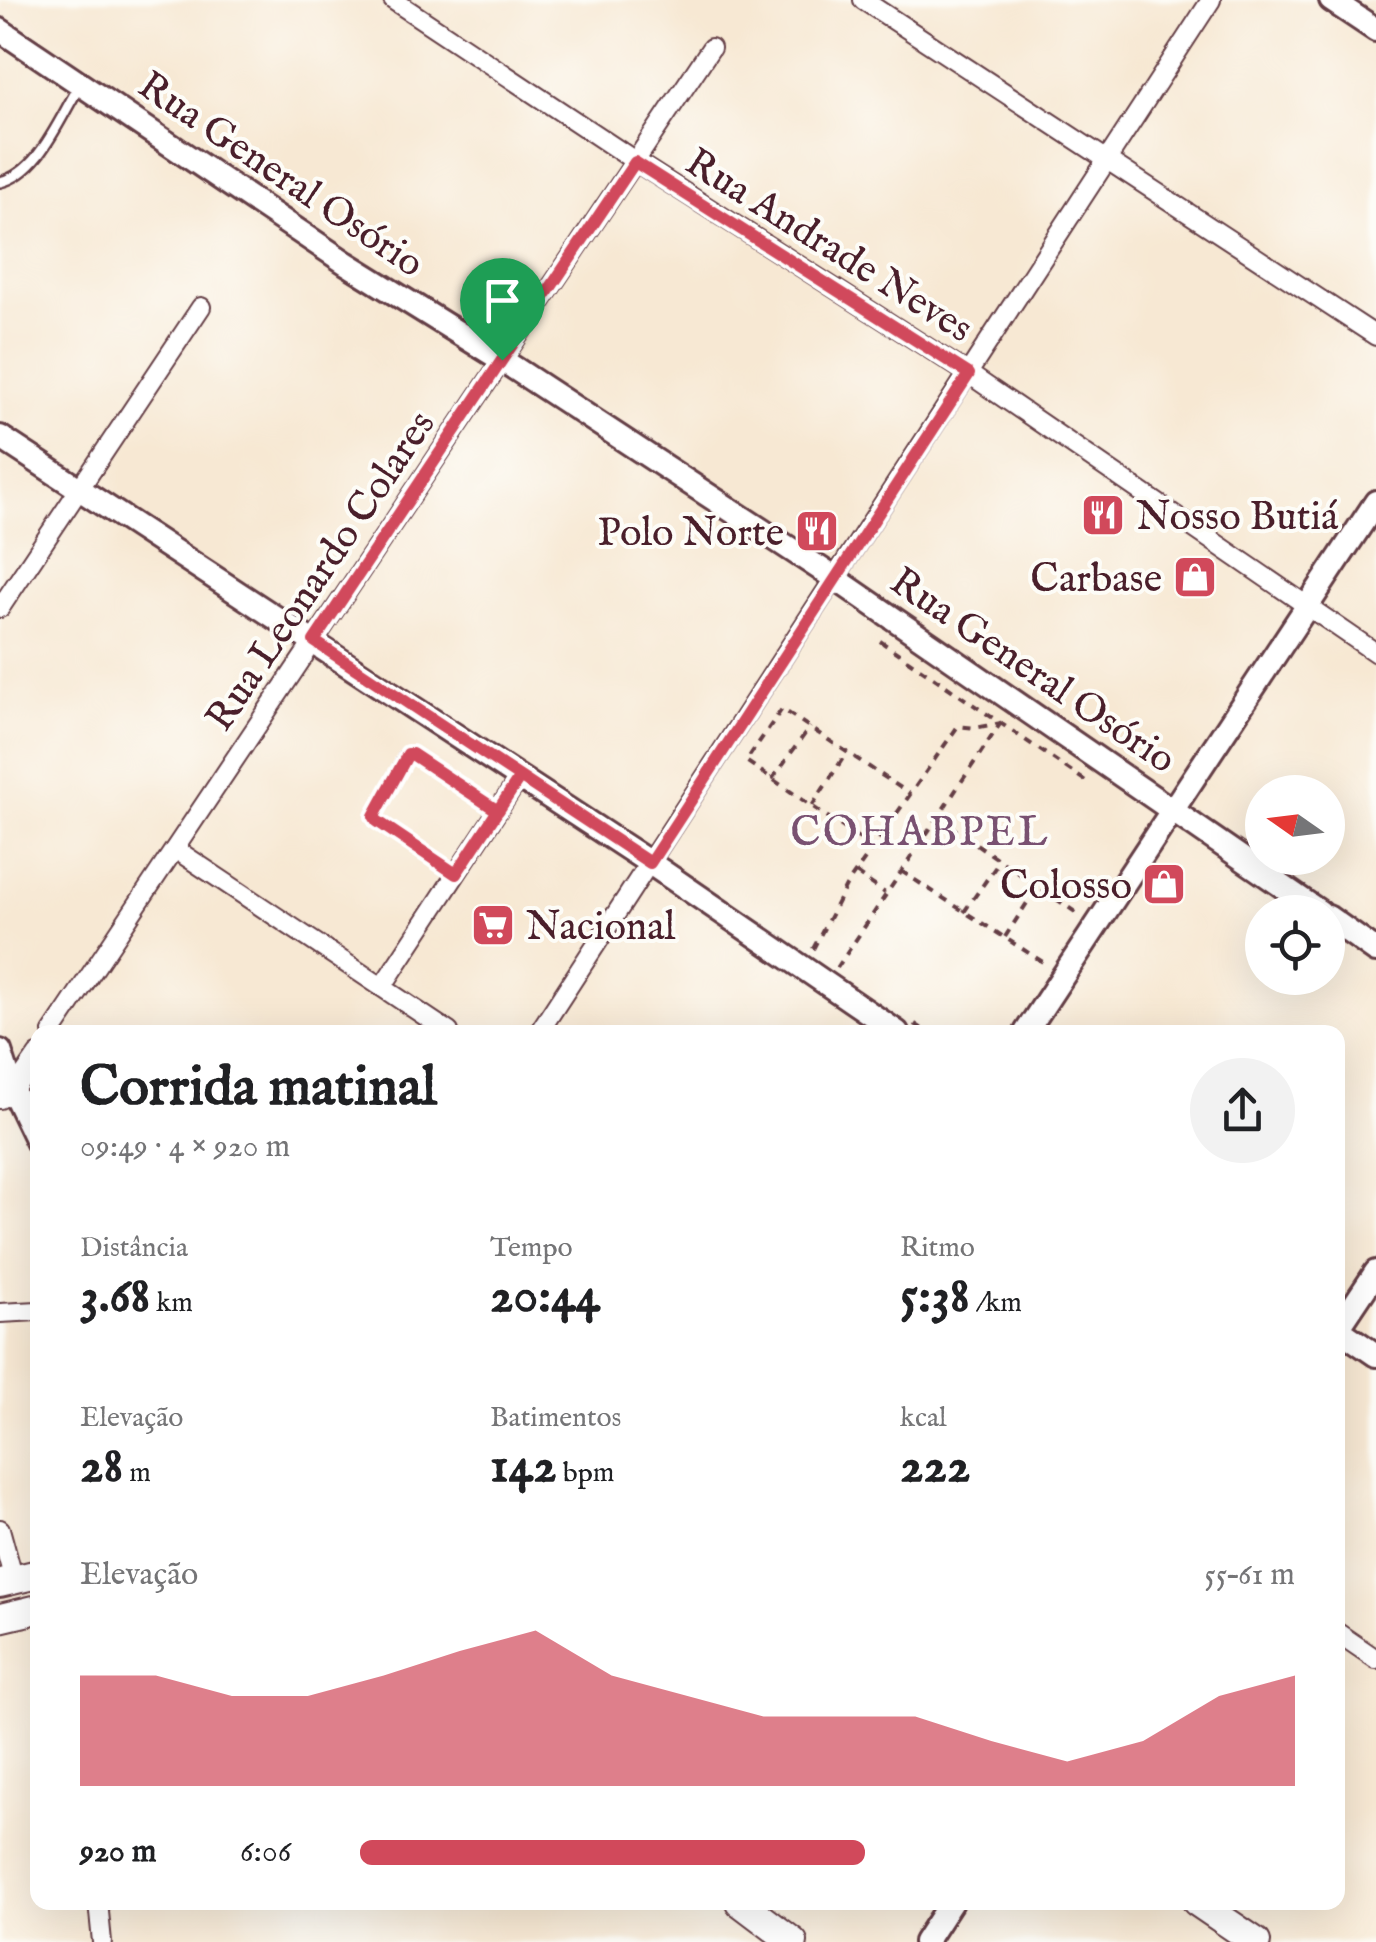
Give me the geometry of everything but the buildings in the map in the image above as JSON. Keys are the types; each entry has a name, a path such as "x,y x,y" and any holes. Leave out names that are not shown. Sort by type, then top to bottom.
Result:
{"main road":[{"path":"0,1618 30,1611"},
{"path":"747,1910 765,1929 794,1942"},
{"path":"1209,1910 1256,1942"}],"street":[{"name":"Rua Andrade Neves","path":"393,0 635,162 969,374 1376,653"},
{"path":"863,0 1376,336"},
{"path":"544,1025 1210,0"},
{"path":"1330,0 1376,30"},
{"name":"Rua General Osório","path":"0,30 346,264 502,360 836,578 1296,895"},
{"name":"Rua Leonardo Colares","path":"57,1025 711,48"},
{"path":"0,608 201,307"},
{"path":"0,436 650,863 887,1025"},
{"path":"1031,1025 1376,502"},
{"path":"382,987 520,777"},
{"path":"175,849 439,1025"},
{"path":"1345,930 1376,951"},
{"path":"0,1051 7,1095 30,1131"},
{"path":"7,1095 30,1065"},
{"path":"1345,1318 1376,1272"},
{"path":"0,1313 30,1311"},
{"path":"1345,1334 1376,1355"},
{"path":"0,1529 17,1579"},
{"path":"1345,1637 1376,1659"},
{"path":"99,1910 102,1942"},
{"path":"925,1942 947,1910"}],"lane":[{"path":"0,182 13,179 30,166 80,84"},
{"path":"456,874 374,816 404,757 412,754 498,811"}],"path":[{"path":"880,640 1090,784"},
{"path":"873,848 746,761 782,709 910,794"},
{"path":"810,952 856,873 958,726 974,728 1000,723"},
{"path":"836,970 1000,723"},
{"path":"772,779 810,727"},
{"path":"812,806 846,752"},
{"path":"938,817 1082,917"},
{"path":"964,912 1000,860"},
{"path":"902,871 1049,966"},
{"path":"856,873 886,894"},
{"path":"1005,938 1038,886"}],"place":[{"name":"Nosso Butiá","path":"1103,515"},
{"name":"Polo Norte","path":"817,531"},
{"name":"Carbase","path":"1195,577"},
{"name":"Colosso","path":"1164,884"},
{"name":"Nacional","path":"493,925"}],"district":[{"name":"COHABPEL","path":"920,830"}],"route":[{"path":"502,360 314,641 520,777 498,811 456,874 374,816 408,754 498,811 520,777 650,863 969,374 635,162 502,360"}]}
